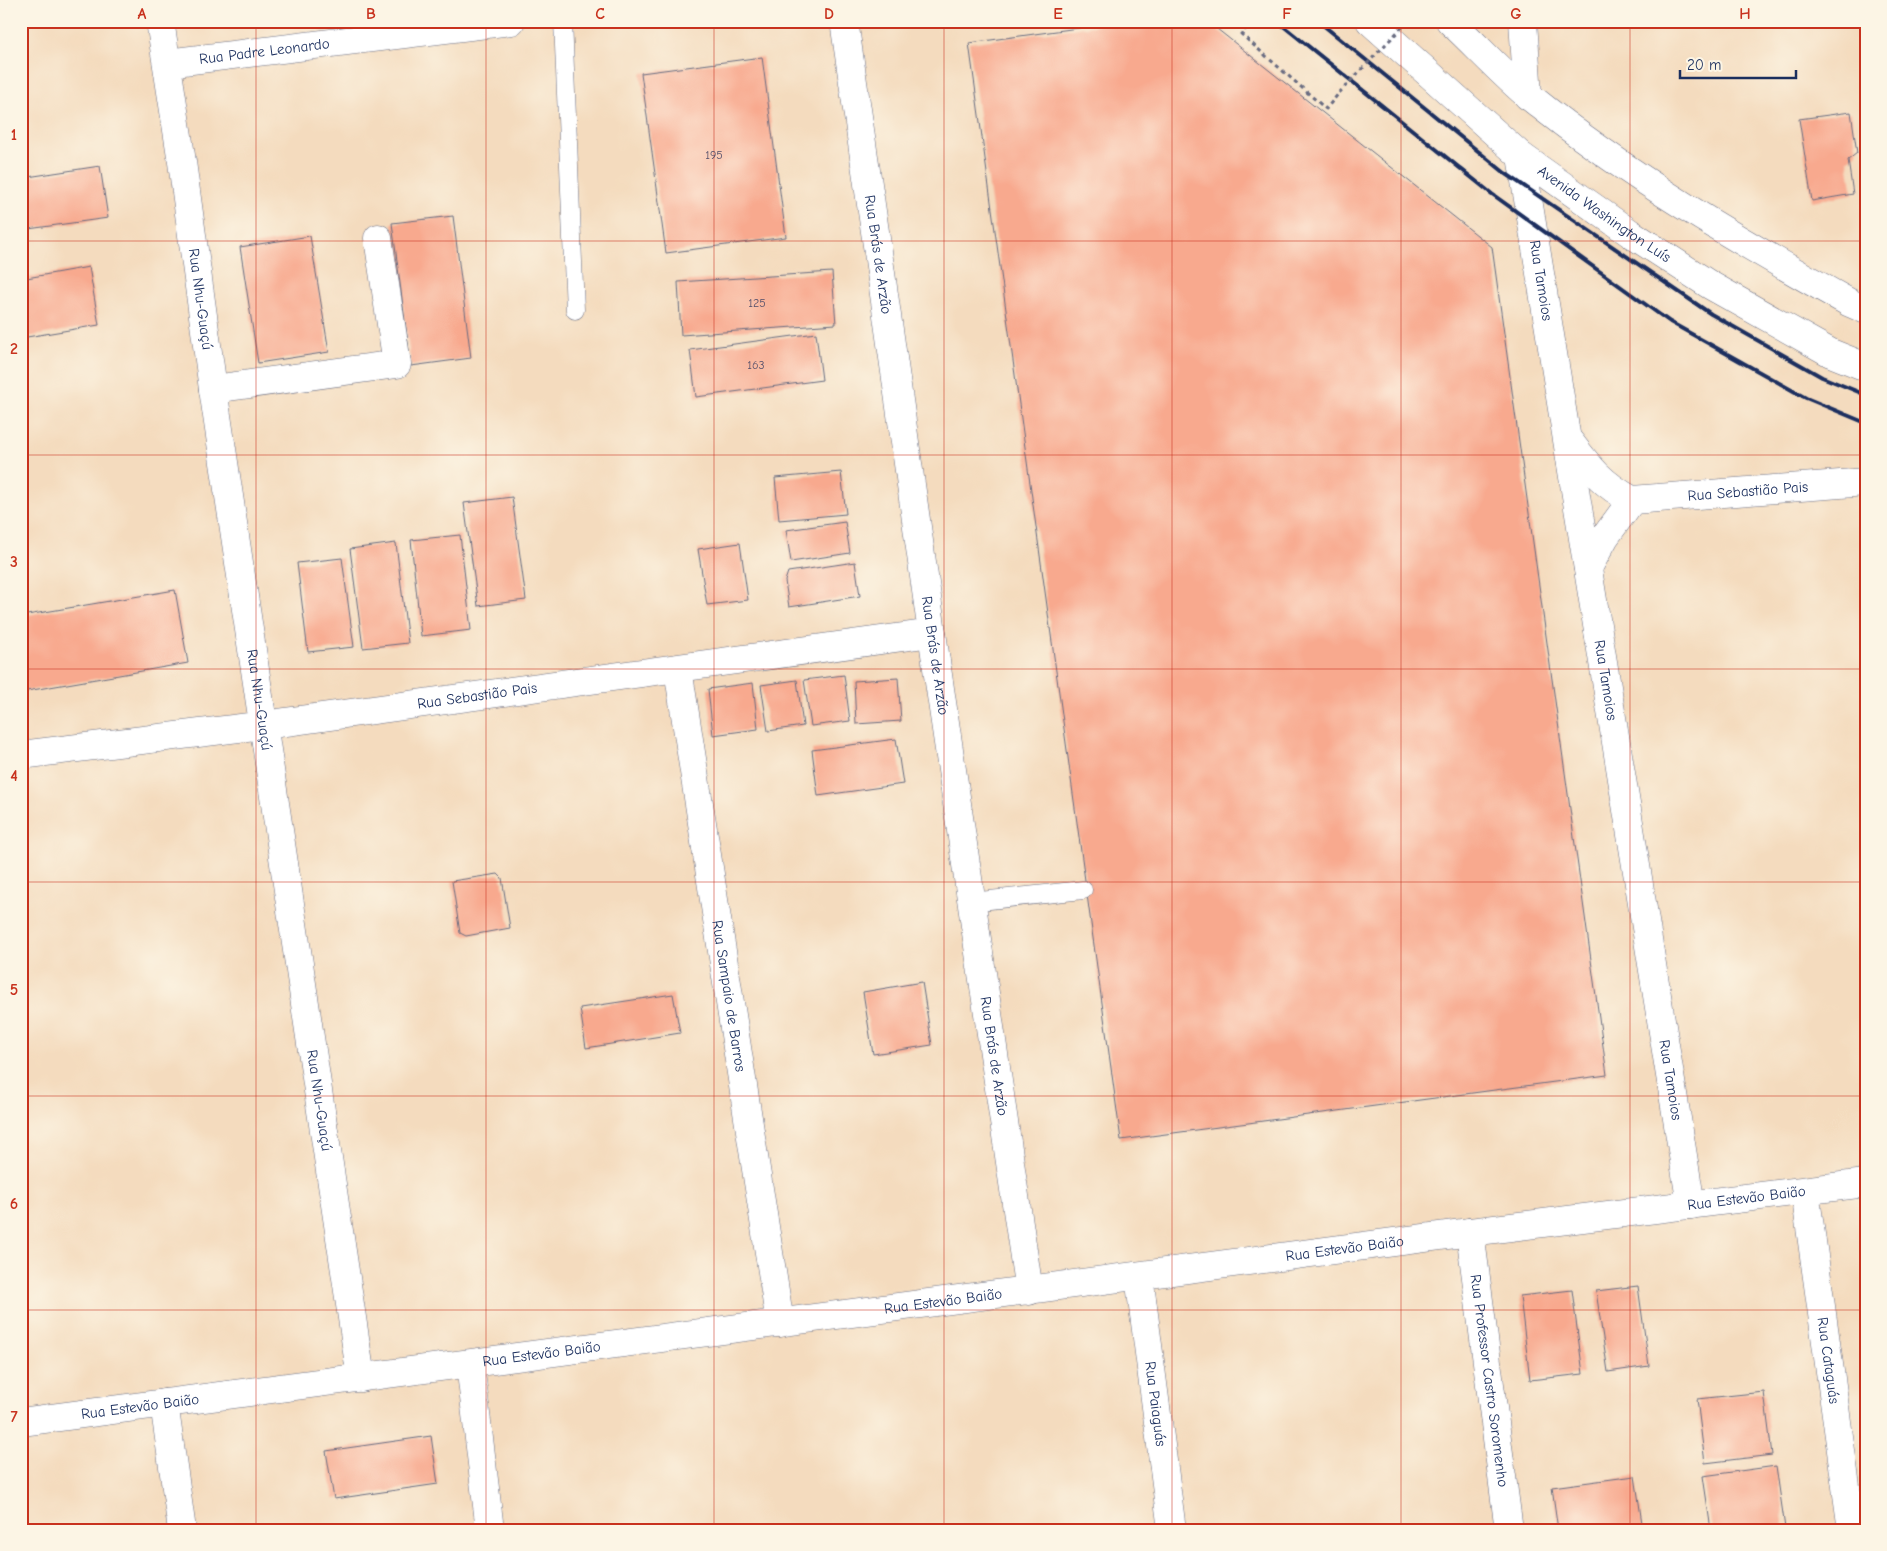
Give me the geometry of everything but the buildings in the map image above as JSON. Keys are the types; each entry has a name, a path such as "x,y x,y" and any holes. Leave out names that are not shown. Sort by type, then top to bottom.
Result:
{"main road":[{"name":"Rua Nhu-Guaçú","path":"160,21 361,1378"},
{"name":"Rua Padre Leonardo","path":"166,63 510,21"},
{"name":"Rua Brás de Arzão","path":"844,21 1029,1290"},
{"name":"Avenida Washington Luís","path":"1370,21 1520,156 1630,233 1710,285 1831,353 1866,367"},
{"path":"1450,21 1528,96 1611,159 1742,242 1850,303 1866,310"},
{"path":"1523,21 1528,96"},
{"name":"Rua Tamoios","path":"1520,156 1692,1205"},
{"path":"213,389 397,364 378,238"},
{"path":"1567,438 1595,474 1615,490 1632,500 1604,537 1588,568"},
{"name":"Rua Sebastião Pais","path":"1632,500 1866,482"},
{"name":"Rua Sebastião Pais","path":"21,755 264,725 932,632"},
{"name":"Rua Sampaio de Barros","path":"678,668 780,1323"},
{"name":"Rua Estevão Baião","path":"21,1422 1470,1232 1866,1183"},
{"name":"Rua Cataguás","path":"1805,1191 1852,1530"},
{"name":"Rua Professor Castro Soromenho","path":"1470,1232 1509,1530"},
{"name":"Rua Paiaguás","path":"1139,1276 1172,1530"},
{"path":"470,1364 490,1530"},
{"path":"164,1403 182,1530"}],"lane":[{"path":"563,21 575,310"},
{"path":"971,902 1082,890"}],"path":[{"path":"1252,21 1240,34 1326,108 1408,21"}],"railway":[{"path":"1277,21 1492,194 1670,322 1806,398 1866,423"},
{"path":"1318,21 1505,173 1711,314 1822,377 1866,395"}]}
